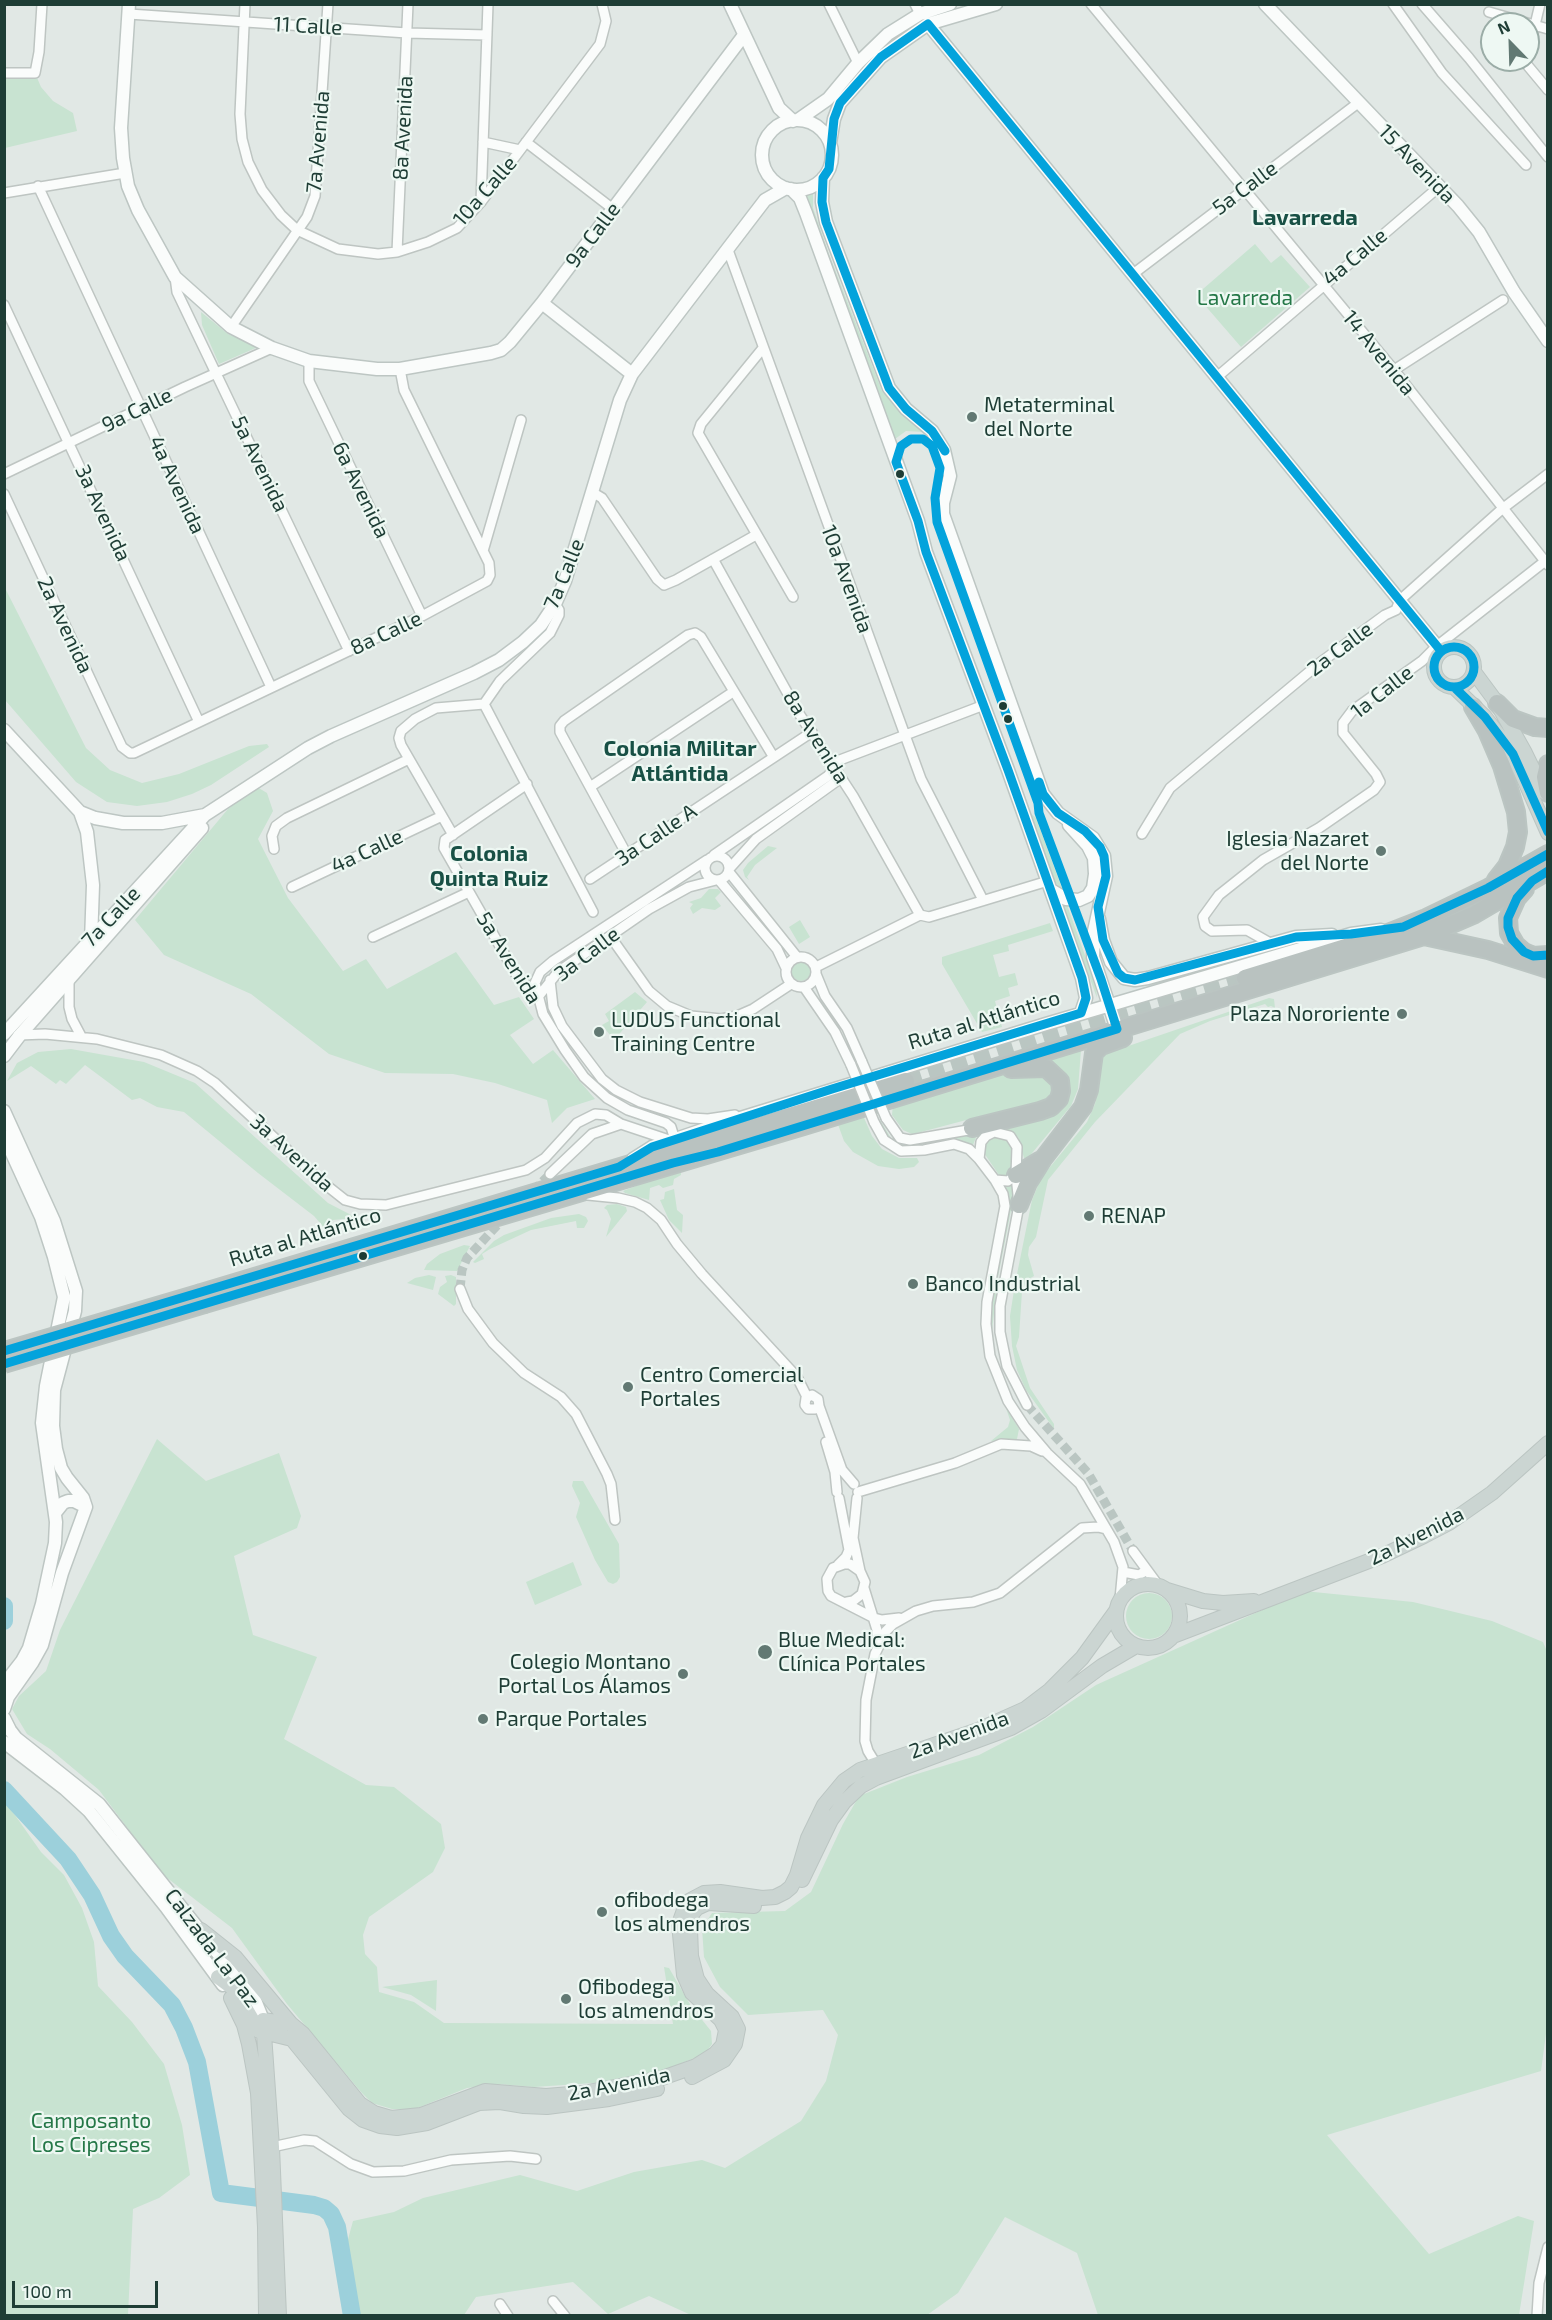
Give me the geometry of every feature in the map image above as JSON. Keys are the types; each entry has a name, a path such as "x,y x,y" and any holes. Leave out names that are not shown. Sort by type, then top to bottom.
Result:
{"highway":[{"path":"1497,702 1513,719 1535,727 1548,728"},
{"path":"1473,707 1487,731 1502,766 1515,803 1518,824 1515,847 1507,866 1488,888"},
{"path":"1548,764 1545,777 1548,793"},
{"name":"Ruta al Atlántico","path":"1245,978 1375,938 1403,927 1488,888 1548,854"},
{"name":"Ruta al Atlántico","path":"4,1351 203,1299 576,1193 1424,936 1475,914 1548,871"},
{"path":"1532,880 1511,908 1508,927 1512,939 1524,952 1533,956 1548,955"},
{"path":"1424,936 1488,950 1548,969"},
{"path":"1019,1205 1028,1182 1043,1159 1083,1107 1096,1050 1125,1037 1140,1022"},
{"path":"972,1128 997,1129 1051,1107 1059,1099 1061,1090 1060,1081 1046,1068 1032,1067 977,1072"},
{"name":"Ruta al Atlántico","path":"4,1364 619,1167 906,1081"},
{"path":"1016,1175 1043,1159"}],"main road":[{"path":"730,4 779,108 780,124"},
{"path":"950,4 921,14 888,34 858,63 828,99 795,120 780,124 771,131 763,146 763,163 771,178 800,198 806,213 918,521 930,563 984,705 1085,987 1086,998 1081,1013"},
{"path":"996,4 921,14 892,48 858,81 840,103 834,119 830,143 831,159 823,178 822,202 826,222 889,388 906,409 932,431 944,450 950,476 943,503 943,514 1043,794 1058,813 1093,838 1104,856 1106,876 1094,931 1093,957 1117,1029"},
{"name":"15 Avenida","path":"1265,4 1440,186 1479,232 1514,292 1548,341"},
{"path":"129,9 121,128 125,173 144,222 175,277 231,327 272,348 309,361 355,368 400,369"},
{"path":"921,14 1439,648"},
{"name":"9a Calle","path":"400,369 501,350 542,303 744,35"},
{"path":"779,108 795,120 818,126 830,143"},
{"name":"7a Calle","path":"6,1033 90,938 211,812 308,748 499,660 541,625 555,604 572,564 620,400 632,374 765,200 771,178"},
{"path":"788,189 803,189 823,178"},
{"name":"7a Calle","path":"765,200 788,189"},
{"path":"542,303 632,374"},
{"path":"1439,648 1453,646 1465,649 1473,659 1474,672 1497,702 1548,800"},
{"path":"1439,648 1434,661 1435,674 1442,684 1454,687 1467,683 1474,672"},
{"path":"1454,687 1500,735 1512,754 1548,833"},
{"path":"4,730 80,812 87,832 93,885 90,938 92,954"},
{"path":"80,812 95,818 123,823 162,822 211,812"},
{"name":"7a Calle","path":"20,1035 200,831 211,812"},
{"path":"1049,885 1066,899 1079,900 1088,896 1093,888 1094,858 1088,846 1065,819"},
{"path":"1098,907 1103,940 1111,962 1124,978 1135,980 1296,937 1351,934"},
{"name":"Ruta al Atlántico","path":"619,1167 652,1147 673,1140 1081,1013 1351,934 1403,927"},
{"path":"4,1056 20,1035"},
{"path":"4,1111 54,1221 76,1290 75,1311 54,1390 53,1426 56,1449 66,1478 83,1498 86,1507 62,1573 42,1645 9,1697 4,1710"},
{"path":"4,1136 38,1209 63,1291 60,1323 44,1394 42,1423 55,1513 56,1543 42,1605 26,1655 4,1684"},
{"name":"2a Avenida","path":"1173,1636 1382,1556 1449,1523 1492,1493 1548,1443"},
{"path":"55,1513 63,1503 68,1501 74,1501 86,1507"},
{"path":"1147,1584 1163,1587 1175,1597 1179,1607 1178,1627 1165,1643 1155,1647 1136,1646 1118,1628 1118,1605 1127,1591 1137,1586 1147,1584"},
{"name":"2a Avenida","path":"1163,1587 1203,1600 1223,1603 1268,1600"},
{"name":"2a Avenida","path":"291,2024 303,2034 360,2104 374,2113 391,2118 422,2115 485,2091 546,2096 583,2093 662,2078 696,2066 715,2054 723,2044 726,2030 721,2020 692,1993 684,1976 678,1931 684,1906 692,1898 704,1893 720,1892 762,1898 775,1897 785,1892 791,1887 797,1875 811,1832 827,1800 852,1776 876,1764 978,1730 1038,1701 1070,1670 1118,1605"},
{"name":"2a Avenida","path":"263,2026 292,2039 356,2115 371,2124 388,2128 428,2123 479,2103 500,2102 547,2108 609,2099 664,2087 699,2074 718,2064 729,2054 735,2044 738,2029 732,2017 707,1994 694,1972 690,1928 692,1914 697,1908 708,1903 769,1906 786,1899 797,1889 837,1811 861,1786 876,1778 1011,1728 1041,1711 1102,1666 1136,1646"},
{"name":"Calzada La Paz","path":"4,1718 9,1730 16,1738 99,1804 255,2000 263,2026 272,2147 268,2179"},
{"name":"Calzada La Paz","path":"4,1742 65,1789 88,1810 218,1977 244,2025 256,2073 268,2179 279,2316"},
{"path":"201,1930 235,1957 291,2024"},
{"path":"218,1977 234,1989 257,2028 291,2024"},
{"name":"Calzada La Paz","path":"266,2316 270,2226"}],"street":[{"path":"4,73 35,73 39,52 42,4"},
{"path":"245,4 245,23"},
{"name":"7a Avenida","path":"231,327 307,218 315,196 328,4"},
{"name":"8a Avenida","path":"397,252 408,4"},
{"path":"481,202 488,4"},
{"name":"10a Calle","path":"245,23 240,114 242,139 248,162 262,190 281,215 297,230 338,249 378,254 397,252 428,242 457,228 481,202 596,49 606,27 602,4"},
{"path":"829,4 858,63"},
{"name":"14 Avenida","path":"1091,4 1394,370 1546,564"},
{"path":"1393,4 1442,73 1526,165"},
{"path":"1422,4 1469,58 1548,157"},
{"name":"11 Calle","path":"129,9 245,23 407,33 487,35"},
{"path":"1533,72 1548,90"},
{"name":"5a Calle","path":"1133,274 1358,103"},
{"path":"483,142 523,146 613,209"},
{"path":"4,193 125,173"},
{"name":"4a Avenida","path":"38,186 271,687"},
{"name":"4a Calle","path":"1216,377 1440,186"},
{"name":"10a Avenida","path":"728,250 921,779 983,900"},
{"name":"5a Avenida","path":"175,277 177,292 349,651"},
{"path":"1394,370 1503,300"},
{"name":"3a Avenida","path":"4,305 199,722"},
{"name":"9a Calle","path":"4,474 272,348"},
{"path":"763,348 701,424 698,434 794,597"},
{"name":"6a Avenida","path":"309,361 309,381 422,616"},
{"path":"400,369 404,390 483,551"},
{"name":"8a Calle","path":"130,753 141,751 485,584 490,571 483,551 521,420"},
{"name":"2a Calle","path":"1142,834 1170,788 1321,662 1385,615 1396,610 1400,600 1502,509 1548,474"},
{"path":"592,492 602,498 657,579 664,585 756,535"},
{"name":"2a Avenida","path":"4,494 122,747 130,753"},
{"name":"8a Avenida","path":"713,559 798,712 841,778 920,915"},
{"name":"1a Calle","path":"1270,943 1247,930 1212,931 1205,926 1203,917 1219,895 1263,860 1319,828 1374,790 1380,782 1343,733 1343,723 1352,711 1422,661 1546,564"},
{"path":"484,704 500,681 550,633 559,615 555,604"},
{"path":"627,855 560,732 560,726 688,635 695,633 701,637 773,756"},
{"path":"590,788 733,692"},
{"path":"484,704 436,708 415,718 402,731 399,738 400,744 453,835 527,784"},
{"path":"484,704 593,912"},
{"path":"831,763 984,705"},
{"name":"3a Calle A","path":"590,879 812,732"},
{"path":"274,849 272,836 276,826 287,818 409,759"},
{"name":"3a Calle","path":"538,997 558,972 610,936 646,905 711,857 828,776 831,772 831,763"},
{"path":"718,880 726,876 756,839 841,778"},
{"name":"4a Calle","path":"292,887 442,816"},
{"name":"5a Avenida","path":"453,835 445,840 444,848 517,976 538,997 553,1031 584,1077 596,1090 628,1110 666,1123 671,1127 673,1140"},
{"path":"797,957 729,870 726,859 711,857 704,867 706,874 718,880 777,949 786,968 786,977 791,984 804,987 835,1032 884,1140 901,1151 924,1150 954,1144 969,1149 995,1179 1003,1194 1005,1206 987,1302 988,1346 994,1370 1008,1401 1033,1439 1080,1484 1106,1529 1117,1551 1123,1572 1118,1605"},
{"name":"3a Calle","path":"538,997 535,983 540,972 553,961 646,905 689,887 718,880"},
{"path":"816,971 920,915 929,916 983,900 1049,885"},
{"path":"373,937 470,892"},
{"path":"610,936 649,991 667,1006 691,1016 721,1019 737,1016 753,1010 791,984"},
{"path":"786,968 792,959 808,958 816,971 825,996 847,1028 886,1118 900,1138 910,1140 972,1128"},
{"path":"804,987 814,981 816,971"},
{"path":"69,980 69,1007 72,1019 81,1036"},
{"name":"5a Avenida","path":"550,980 553,1007 562,1026 602,1079 616,1090 640,1102 691,1118 708,1119 758,1113"},
{"name":"3a Avenida","path":"6,1033 81,1036 161,1055 197,1071 215,1083 321,1181 345,1200 360,1204 386,1204 526,1170 545,1158 578,1123 595,1114 606,1115 621,1124 673,1140"},
{"path":"550,1174 592,1134 621,1124"},
{"path":"979,1159 981,1142 997,1129 1010,1136 1018,1150 1016,1175 1019,1205 1000,1306 1000,1332 1007,1366 1027,1405"},
{"path":"995,1179 1008,1180 1016,1175"},
{"path":"576,1193 627,1200 646,1208 661,1220 702,1274 797,1377 807,1397 817,1397 817,1416 835,1472 849,1550 846,1557 829,1573 826,1585 831,1596 836,1600 847,1602 874,1618 882,1620 903,1618"},
{"path":"460,1289 468,1309 493,1343 524,1373 561,1397 576,1414 611,1484 615,1520"},
{"path":"816,1408 842,1470 856,1492 852,1526 860,1571"},
{"path":"856,1492 946,1466 1000,1444 1031,1446 1047,1453"},
{"path":"838,1495 842,1484 848,1482 856,1492"},
{"path":"838,1495 846,1503 852,1502 856,1492"},
{"path":"876,1764 868,1751 864,1724 866,1700 878,1646 886,1631 903,1618 933,1606 973,1602 994,1595 1010,1586 1082,1528 1106,1529"},
{"path":"1133,1551 1163,1587"},
{"path":"838,1565 850,1564 864,1576 864,1588 877,1630 878,1646"},
{"path":"1123,1572 1139,1575 1147,1570"},
{"path":"847,1602 858,1598 864,1588"},
{"path":"272,2147 304,2140 315,2141 351,2164 373,2172 404,2171 451,2160 510,2156 536,2159"},
{"path":"1537,2316 1539,2283 1548,2247"},
{"path":"553,2301 565,2316"},
{"path":"500,2304 507,2316"}],"green space":[{"path":"5,73 35,73 41,87 53,101 73,113 77,131 5,148"},
{"path":"813,192 813,208 882,391 905,417 924,432 906,431 895,439 811,208 804,196"},
{"name":"Lavarreda","path":"1255,244 1271,263 1281,255 1310,287 1241,347 1196,295"},
{"path":"201,312 228,334 258,347 219,364 202,325"},
{"path":"5,588 86,748 110,770 142,783 179,774 249,746 267,744 269,747 211,785 192,794 167,802 137,806 107,802 76,782 5,700"},
{"path":"257,787 267,793 273,811 258,839 288,898 343,971 366,959 387,989 456,952 494,1005 519,997 534,1019 510,1035 533,1064 553,1050 595,1099 567,1108 552,1123 547,1100 495,1083 453,1074 385,1073 329,1054 251,994 164,955 135,920 228,809"},
{"path":"1027,810 1036,818 1063,891 1054,881"},
{"path":"768,846 777,848 755,865 747,877 749,880 745,877 743,870"},
{"path":"709,889 718,889 721,892 715,898 721,906 715,910 702,908 693,914 690,908 693,904 689,902 701,898"},
{"path":"1063,904 1067,905 1096,986 1097,998"},
{"path":"800,920 810,937 799,944 789,927"},
{"path":"1050,923 1053,931 1008,945 1009,951 993,955 999,977 1015,973 1018,985 1008,988 1010,996 995,1001 1002,1027 982,1032 942,964 942,957"},
{"path":"797,961 805,961 811,967 811,975 805,981 797,981 791,975 791,967"},
{"path":"635,992 647,1002 614,1040 602,1025 609,1021 605,1014"},
{"path":"1269,998 1274,999 1275,1008 1265,1004 1210,1021 1180,1034 1095,1122 1048,1180 1036,1237 1029,1247 1028,1255 1034,1276 1027,1280 1022,1291 1019,1337 1016,1346 1030,1388 1054,1424 1054,1429 1026,1390 1017,1370 1012,1346 1010,1316 1032,1200 1041,1178 1087,1122 1095,1104 1102,1055"},
{"path":"71,1049 144,1062 195,1083 328,1203 357,1218 354,1222 345,1219 333,1220 326,1230 314,1216 184,1112 157,1107 140,1098 132,1100 85,1065 66,1084 60,1080 56,1084 31,1066 7,1081 17,1063 38,1052"},
{"path":"1081,1050 1078,1089 1071,1106 1028,1158 1024,1158 1018,1137 1005,1129 1060,1103 1045,1061"},
{"path":"1009,1073 1050,1077 1055,1092 1048,1100 1009,1112 912,1134 903,1130 892,1115 893,1104 984,1075"},
{"path":"861,1111 872,1136 882,1149 899,1158 917,1158 919,1162 914,1167 899,1169 878,1166 853,1152 844,1141 836,1119"},
{"path":"878,1120 891,1138 907,1144 970,1133 977,1135 973,1145 957,1140 907,1147 889,1139"},
{"path":"1001,1136 1007,1139 1012,1151 1013,1167 1009,1176 1004,1177 999,1175 984,1153 984,1146 988,1140"},
{"path":"681,1172 681,1175 674,1179 673,1185 663,1188 659,1185 650,1188 649,1200 623,1191 662,1176 666,1177"},
{"path":"1012,1182 1014,1195 998,1277 992,1331 996,1364 1016,1405 996,1365 991,1331 993,1298 1010,1202 1005,1185"},
{"path":"674,1189 677,1210 683,1215 682,1233 669,1220 660,1200 664,1199 665,1192"},
{"path":"617,1204 626,1207 627,1211 606,1237 611,1219 604,1208 607,1205"},
{"path":"579,1214 586,1217 588,1221 584,1228 577,1228 576,1221 531,1230 490,1249 482,1254 484,1259 473,1262 494,1241 504,1235 551,1218"},
{"path":"464,1245 470,1246 457,1271 424,1270 427,1264 440,1254"},
{"path":"429,1275 436,1277 433,1290 407,1283 415,1278"},
{"path":"445,1276 456,1277 456,1304 454,1306 438,1294 440,1287 447,1282"},
{"path":"1006,1408 1019,1429 1017,1439 991,1441 1008,1427 1010,1420"},
{"path":"157,1439 206,1481 279,1453 301,1516 297,1528 234,1556 253,1635 317,1657 284,1739 366,1785 394,1787 441,1824 445,1848 433,1872 369,1917 363,1935 365,1954 377,1967 379,1992 414,2002 444,2023 673,2024 664,1967 669,1968 691,2006 711,2031 712,2044 705,2054 638,2080 534,2087 498,2084 467,2088 415,2109 392,2109 372,2103 287,2004 232,1928 162,1874 99,1790 50,1749 27,1734 12,1709 19,1696 46,1671 60,1630"},
{"path":"573,1481 583,1481 619,1544 620,1577 613,1584 608,1582 595,1560 576,1517 580,1503 572,1486"},
{"path":"573,1562 582,1585 535,1605 526,1582"},
{"path":"1304,1591 1413,1602 1492,1621 1543,1642 1548,1654 1548,2019 1541,2071 1327,2135 1429,2254 1518,2216 1534,2221 1519,2315 1098,2315 1077,2253 1005,2217 958,2293 927,2315 691,2315 649,2296 608,2314 573,2282 476,2297 464,2315 360,2315 347,2243 353,2221 394,2212 423,2198 520,2175 577,2191 634,2172 702,2160 725,2168 801,2121 826,2081 838,2035 823,2010 748,2015 720,1987 704,1957 702,1928 712,1913 785,1911 811,1892 859,1796 907,1777 979,1755 1033,1727 1096,1685"},
{"path":"1149,1593 1165,1600 1172,1616 1165,1632 1149,1639 1133,1632 1126,1616 1133,1600"},
{"name":"Camposanto Los Cipreses","path":"5,1801 41,1852 64,1875 82,1908 94,1942 98,1986 132,2022 164,2064 182,2125 190,2175 159,2198 133,2209 128,2315 5,2315"},
{"path":"437,1980 436,2011 411,1995 382,1987"}],"waterway":[{"path":"4,1606 4,1621"},
{"path":"4,1790 68,1859 92,1895 111,1936 125,1956 172,2005 197,2062 221,2193 314,2205 324,2208 331,2214 337,2227 352,2316"}],"tunnel":[{"path":"906,1081 1063,1031 1245,978"},
{"path":"533,1191 550,1174"},
{"path":"460,1289 462,1270 467,1258 503,1219"},
{"path":"1027,1405 1088,1473 1133,1551"}],"transit line":[{"path":"945,451 932,431 906,409 889,388 826,222 822,202 823,178 829,169 834,119 840,103 881,57 928,24 1441,651"},
{"path":"4,1351 619,1167 652,1147 1081,1013 1086,998 1082,978 1008,770 926,552 918,521 896,462 901,446 911,439 923,439 932,446 940,468 935,498 937,522 1117,1029 718,1152 673,1163 4,1364"},
{"path":"1454,647 1462,648 1468,653 1473,659 1474,667 1473,675 1468,681 1462,686 1454,687 1446,686 1440,681 1435,675 1434,667 1435,659 1440,653 1446,648 1454,647"},
{"path":"1454,687 1485,717 1513,754 1548,832"},
{"path":"1039,782 1043,794 1058,813 1085,831 1100,847 1104,856 1106,876 1098,907 1103,940 1118,973 1124,978 1135,980 1296,937 1351,934 1403,927 1488,888 1548,854"},
{"path":"1548,871 1532,881 1517,898 1508,918 1512,939 1524,952 1533,956 1548,955"}],"place":[{"name":"Metaterminal del Norte","path":"972,417"},
{"name":"Iglesia Nazaret del Norte","path":"1381,851"},
{"name":"Plaza Nororiente","path":"1402,1014"},
{"name":"LUDUS Functional Training Centre","path":"599,1032"},
{"name":"RENAP","path":"1089,1216"},
{"name":"Banco Industrial","path":"913,1284"},
{"name":"Centro Comercial Portales","path":"628,1387"},
{"name":"Blue Medical: Clínica Portales","path":"765,1652"},
{"name":"Colegio Montano Portal Los Álamos","path":"683,1674"},
{"name":"Parque Portales","path":"483,1719"},
{"name":"ofibodega los almendros","path":"602,1912"},
{"name":"Ofibodega los almendros","path":"566,1999"}],"district":[{"name":"Lavarreda","path":"1305,218"},
{"name":"Colonia Militar Atlántida","path":"680,762"},
{"name":"Colonia Quinta Ruiz","path":"489,866"}]}
